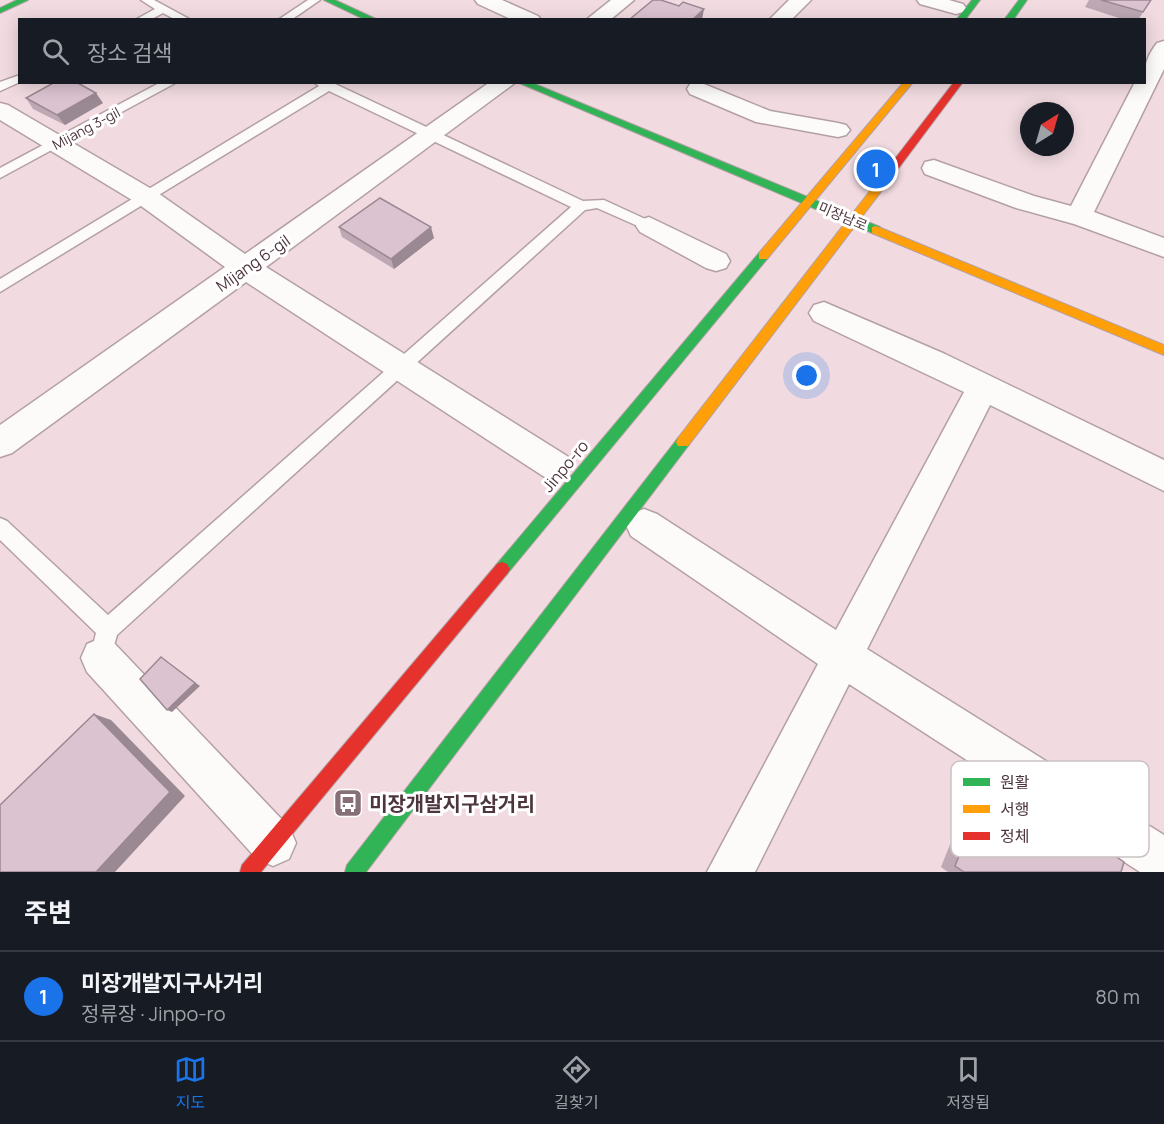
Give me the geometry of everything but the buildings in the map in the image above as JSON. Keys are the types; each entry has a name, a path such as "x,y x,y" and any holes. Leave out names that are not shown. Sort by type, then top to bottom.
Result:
{"street":[{"path":"0,10 24,0"},
{"path":"328,0 369,18"},
{"path":"485,0 526,18"},
{"path":"599,18 624,0"},
{"path":"781,18 801,0"},
{"path":"927,0 958,14 976,0"},
{"path":"1010,18 1023,0"},
{"path":"1079,216 1164,47"},
{"name":"Mijang 6-gil","path":"0,443 502,84"},
{"name":"미장남로","path":"526,84 1164,350"},
{"name":"Jinpo-ro","path":"261,857 907,84"},
{"path":"354,872 957,84"},
{"path":"695,85 764,117 838,130"},
{"path":"0,110 146,197 246,268 555,466"},
{"path":"934,168 1052,211 1079,216 1164,248"},
{"path":"649,226 716,261"},
{"path":"824,313 934,363 1164,476"},
{"path":"730,872 983,387"},
{"path":"644,525 1005,761"},
{"path":"104,643 261,857"},
{"path":"1149,854 1162,862"}],"lane":[{"path":"146,0 182,18"},
{"path":"286,18 315,0"},
{"path":"144,18 163,9"},
{"path":"0,87 18,79"},
{"name":"Mijang 3-gil","path":"0,174 167,84"},
{"path":"0,286 324,85 580,206"},
{"path":"0,527 104,643 402,366 580,206 599,203 649,226"}],"traffic: fast":[{"path":"0,11 24,0"},
{"path":"328,0 369,18"},
{"path":"962,18 976,0"},
{"path":"1010,18 1023,0"},
{"path":"526,84 876,230"},
{"path":"502,569 763,256"},
{"path":"354,872 683,442"}],"traffic: slow":[{"path":"763,256 907,84"},
{"path":"683,442 888,175"},
{"path":"876,230 1164,350"}],"traffic: jam":[{"path":"888,175 957,84"},
{"path":"249,872 502,569"}],"place":[{"name":"미장개발지구사거리","path":"876,169"},
{"name":"미장개발지구삼거리","path":"348,803"}]}
